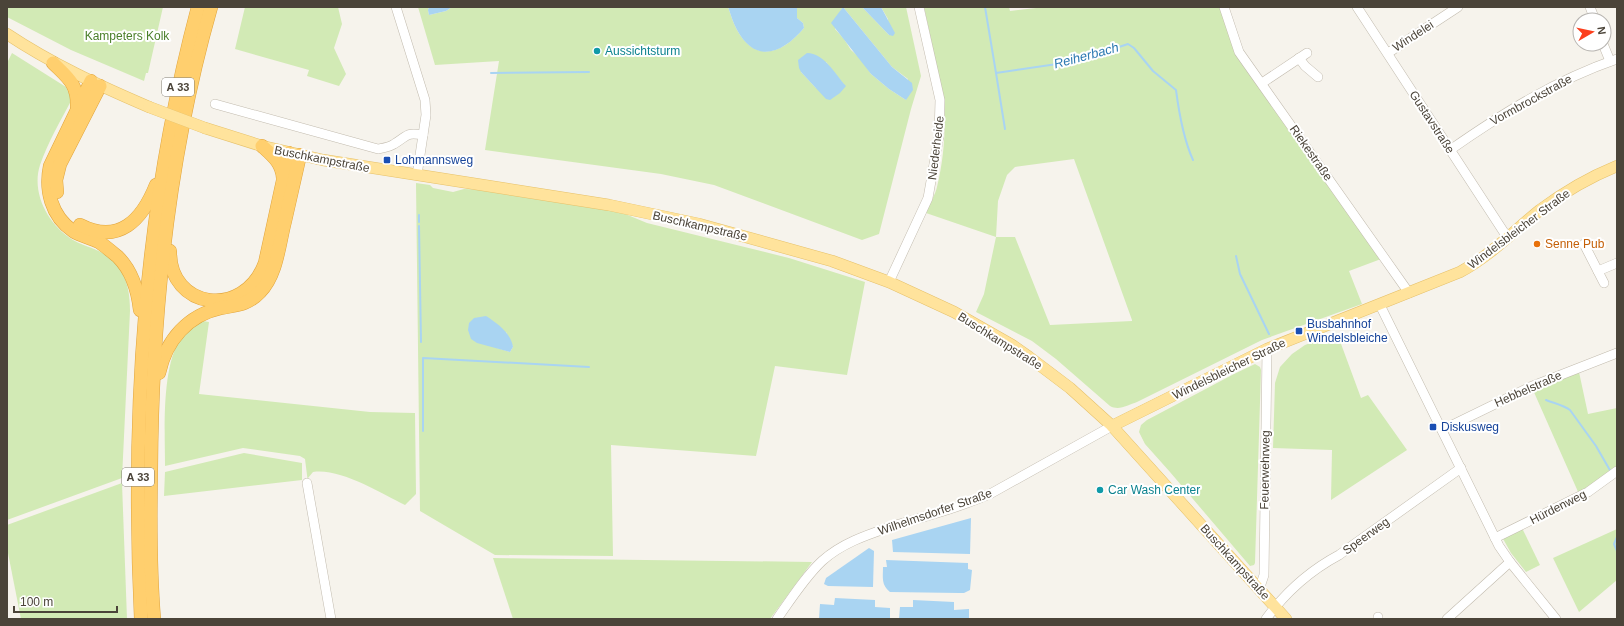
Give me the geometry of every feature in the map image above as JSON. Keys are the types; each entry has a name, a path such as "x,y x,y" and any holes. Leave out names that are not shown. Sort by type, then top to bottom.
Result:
{"highway":[{"name":"A 33","path":"141,619 138,466 143,334 162,169 184,59 198,7"},
{"name":"A 33","path":"154,619 150,514 151,399 159,299 169,208 188,98 211,7"},
{"path":"53,63 72,82 76,89 77,107"},
{"path":"95,83 60,164 56,180 60,203 67,214 77,224 88,229 101,232 115,231 128,226 139,217 146,207 162,169"},
{"path":"95,83 77,107 50,166 48,177 49,191 52,204 58,216 66,225 74,232 98,242 108,249 119,258 126,268 137,294 143,334"},
{"path":"262,146 280,165 283,180"},
{"path":"176,166 178,188 170,242 170,262 178,281 186,288 202,298 220,301 239,295 248,290 261,274 265,263 283,180 294,154"},
{"path":"151,399 168,346 178,332 191,321 205,313 221,308 236,306 249,301 260,292 268,282 275,263 294,154"}],"main road":[{"name":"Buschkampstraße","path":"7,34 53,63 149,107 205,128 262,146 361,167 609,205 699,224 832,261 889,282 954,312 1012,346 1056,377 1112,426 1286,619"},
{"name":"Windelsbleicher Straße","path":"1112,426 1267,349 1380,305 1466,269 1560,196 1595,176 1617,166"}],"street":[{"path":"396,7 425,100 426,115 424,135 417,175"},
{"name":"Niederheide","path":"889,282 928,198 939,136 940,100 919,7"},
{"name":"Riekestraße","path":"1224,7 1240,52 1409,293"},
{"name":"Gustavstraße","path":"1357,7 1507,237"},
{"name":"Windelei","path":"1388,53 1458,7"},
{"path":"1262,83 1303,56 1306,66 1318,77"},
{"name":"Vormbrockstraße","path":"1450,150 1512,108 1540,92 1613,60"},
{"name":"Buschkampstraße","path":"215,104 378,149 393,145 403,136 414,134 424,135"},
{"path":"1584,244 1604,283"},
{"path":"1598,271 1617,263"},
{"path":"1380,305 1495,538 1510,562 1556,619"},
{"name":"Feuerwehrweg","path":"1259,590 1264,575 1267,349"},
{"name":"Hebbelstraße","path":"1442,430 1530,387 1617,353"},
{"name":"Wilhelmsdorfer Straße","path":"777,619 809,575 823,560 840,548 865,535 969,503 990,494 1112,426"},
{"name":"Speerweg","path":"1266,619 1289,591 1326,562 1339,555 1461,468"},
{"name":"Hürdenweg","path":"1495,538 1588,492 1617,471"},
{"path":"307,482 332,619"},
{"path":"1447,619 1510,562"}],"green space":[{"name":"Kampeters Kolk","path":"7,7 163,7 148,73 146,73 144,81 71,50 7,17"},
{"path":"245,7 338,7 342,24 334,48 346,74 339,86 307,76 309,70 235,49"},
{"path":"418,7 429,7 429,15 446,11 452,7 728,7 733,22 744,41 753,48 761,51 770,51 779,49 787,44 804,28 803,23 797,18 797,7 843,7 862,7 889,35 888,19 881,7 906,7 921,76 879,234 862,240 714,185 661,174 485,150 499,61 435,65","holes":["843,7 892,67 908,79 906,100 889,89 871,74 861,59 851,50 835,29 838,15","826,62 845,86 816,88 801,72"]},
{"path":"924,7 1009,7 1010,11 1045,7 1221,7 1237,54 1381,259 1349,271 1362,304 1262,340 1137,402 1120,408 1110,406 1056,359 1032,341 976,312 984,294 996,237 926,213 936,190 943,155 945,132 944,100","holes":["1074,159 1132,321 1050,325 1015,237 996,237 998,201 1007,175 1015,167"]},
{"path":"12,53 66,87 72,99 43,156 40,165 38,186 40,197 49,217 64,234 73,240 103,253 119,268 125,278 128,288 130,311 122,478 7,520 7,63"},
{"path":"416,183 430,185 433,188 453,192 464,189 486,190 618,211 647,223 789,258 865,282 847,375 775,366 756,456 611,445 613,556 495,555 420,511","holes":["506,332 513,347 510,352 497,348"]},
{"path":"203,321 209,322 199,394 370,412 415,413 416,494 405,505 360,482 336,474 324,472 313,472 308,478 308,483 305,459 300,456 243,448 165,466 165,418 167,382 170,365 175,350 183,335"},
{"path":"1337,333 1361,398 1368,395 1407,450 1331,500 1332,450 1273,448 1275,383 1280,367 1292,354 1305,345"},
{"path":"1255,364 1260,367 1261,370 1255,563 1254,565 1250,566 1145,444 1139,432 1141,425 1147,420"},
{"path":"1579,372 1588,414 1617,408 1617,468 1579,494 1533,390"},
{"path":"244,453 302,463 302,480 164,496 165,472"},
{"path":"122,483 127,619 21,619 7,548 7,525"},
{"path":"1522,528 1540,565 1526,572 1511,553 1502,537"},
{"path":"1617,529 1617,580 1579,612 1553,558"},
{"path":"493,558 812,562 770,619 513,619"}],"water":[{"path":"429,7 452,7 446,11 429,15"},
{"path":"728,7 797,7 797,18 803,23 804,28 796,37 779,49 770,52 761,51 753,48 744,41 733,22"},
{"path":"843,7 892,67 912,83 913,90 906,100 889,89 871,74 831,23"},
{"path":"862,7 881,7 895,33 893,36 889,35"},
{"path":"807,53 819,56 824,60 846,86 840,93 830,100 826,99 799,68 798,60"},
{"path":"486,316 499,325 509,337 513,347 510,352 477,343 471,339 468,330 469,323 474,318"},
{"path":"971,518 970,554 893,552 892,540"},
{"path":"869,548 874,551 873,587 828,586 824,584 826,578"},
{"path":"886,560 968,563 968,569 972,570 970,590 964,593 890,592 885,587 883,581 883,567 887,567"},
{"path":"835,598 875,600 875,607 890,608 890,619 819,619 820,604 834,605"},
{"path":"913,600 954,602 954,610 969,609 969,619 899,619 900,607 913,607"}],"waterway":[{"name":"Reiherbach","path":"985,7 996,73 1064,63 1086,58 1128,44 1134,48 1153,71 1176,90 1184,134 1193,160"},
{"path":"491,73 589,72"},
{"path":"996,73 1005,129"},
{"path":"419,215 419,222"},
{"path":"419,226 421,342"},
{"name":"Reiherbach","path":"1236,256 1240,274 1269,334"},
{"path":"423,431 423,358 589,367"},
{"path":"1546,400 1570,410 1596,446 1611,472"},
{"path":"1617,537 1614,544 1617,551"}],"place":[{"name":"Aussichtsturm","path":"597,51"},
{"name":"Lohmannsweg","path":"387,160"},
{"name":"Senne Pub","path":"1537,244"},
{"name":"Busbahnhof Windelsbleiche","path":"1299,331"},
{"name":"Diskusweg","path":"1433,427"},
{"name":"Car Wash Center","path":"1100,490"}]}
